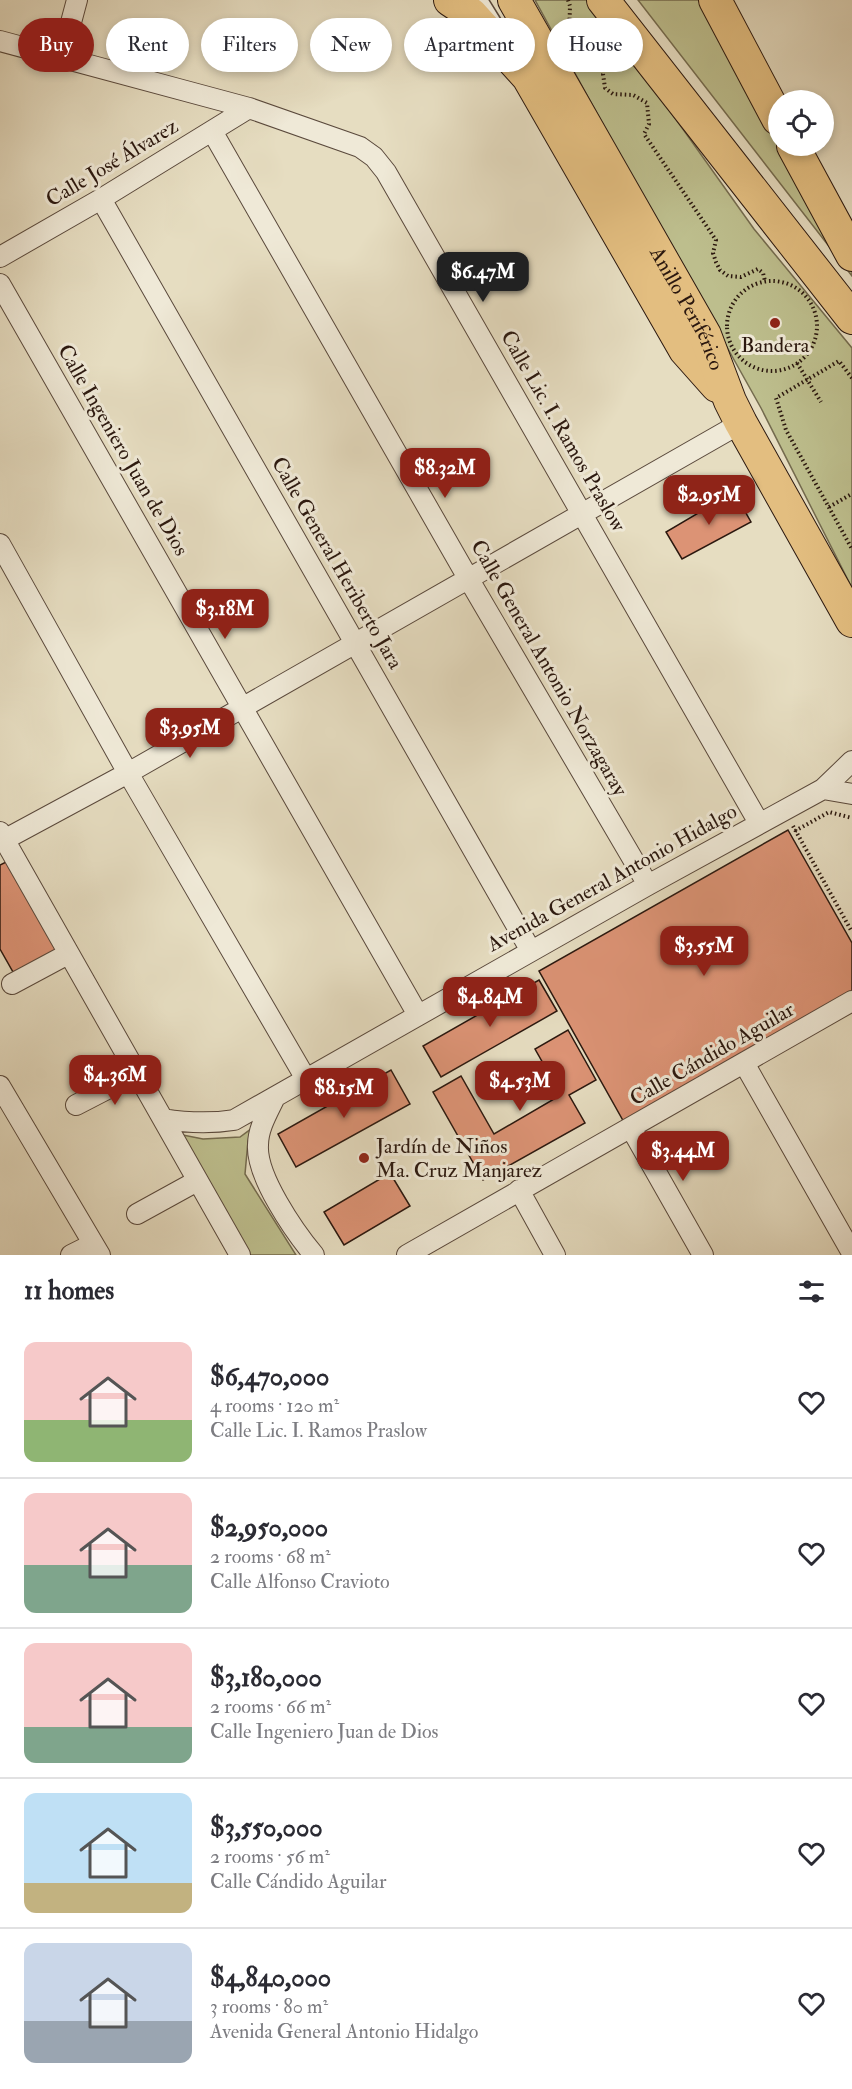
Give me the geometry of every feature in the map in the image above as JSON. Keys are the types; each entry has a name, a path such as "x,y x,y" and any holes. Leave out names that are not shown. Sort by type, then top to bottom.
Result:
{"main road":[{"path":"450,0 471,14 528,77 685,350 736,412"},
{"path":"603,0 852,318"},
{"path":"714,0 768,100"},
{"name":"Anillo Periférico","path":"535,60 705,335 736,412 852,621"},
{"path":"798,156 852,255"}],"street":[{"path":"72,18 77,0"},
{"name":"Calle Lic. I. Ramos Praslow","path":"0,40 18,45"},
{"name":"Calle Lic. I. Ramos Praslow","path":"94,65 249,108 360,147 374,157 386,172 759,823"},
{"name":"Calle José Álvarez","path":"0,258 249,108"},
{"name":"Calle General Antonio Norzagaray","path":"212,131 468,578 648,885"},
{"name":"Calle General Heriberto Jara","path":"101,199 531,951"},
{"name":"Calle Ingeniero Juan de Dios","path":"0,284 418,1016"},
{"path":"240,1255 2,838 128,773 582,513 736,412"},
{"path":"0,544 128,773 306,1079"},
{"name":"Avenida General Antonio Hidalgo","path":"163,1119 213,1124 234,1120 648,885 823,789 852,761"},
{"path":"823,789 852,794"},
{"path":"12,984 68,954"},
{"name":"Calle Cándido Aguilar","path":"407,1255 852,1001"},
{"path":"744,1063 852,1253"},
{"path":"76,1105 136,1074"},
{"path":"0,1086 97,1249 71,1255"},
{"path":"275,1098 262,1126 258,1145 259,1163 264,1178 304,1243 314,1255"},
{"path":"631,1128 703,1255"},
{"path":"137,1214 197,1181"},
{"path":"519,1190 555,1255"}],"lane":[{"path":"483,0 509,18"},
{"path":"526,72 528,77"}],"path":[{"path":"568,0 570,6 569,41 576,45 588,43 598,46 605,54 607,64 603,74 605,88 614,94 633,95 647,102 649,124 644,134 716,240 713,252 720,270 728,276 741,277 758,269 763,273 765,281"},
{"path":"765,281 780,281 795,287 807,296 818,324 816,339 808,352 797,363 784,370 769,371 755,368 742,360 733,349 727,336 726,321 731,306 739,294 751,285 765,281"},
{"path":"852,378 839,361 776,398 786,430 852,549"},
{"path":"797,363 821,402"},
{"path":"829,508 850,495 852,496"},
{"path":"784,809 852,932"},
{"path":"795,831 829,812 852,818"}],"green space":[{"path":"535,0 591,0 604,18 547,18 547,22"},
{"path":"638,0 708,0 768,113 768,156 784,156 852,270 852,276"},
{"path":"574,72 642,72 754,229 852,348 852,588 761,408"},
{"path":"259,1123 248,1141 245,1174 296,1255 247,1255 178,1134 203,1139 240,1137"}],"building":[{"path":"734,492 751,522 682,559 666,532"},
{"path":"788,830 852,943 852,993 625,1124 539,971"},
{"path":"10,860 64,955 17,979 0,949 0,865"},
{"path":"539,980 557,1011 441,1077 423,1046"},
{"path":"568,1030 596,1080 569,1095 585,1123 483,1180 433,1092 461,1076 494,1134 561,1095 535,1049"},
{"path":"391,1070 410,1104 296,1167 278,1134"},
{"path":"390,1173 410,1206 344,1245 324,1212"}],"place":[{"name":"Bandera","path":"775,323"},
{"name":"Jardín de Niños Ma. Cruz Manjarez","path":"364,1158"}]}
